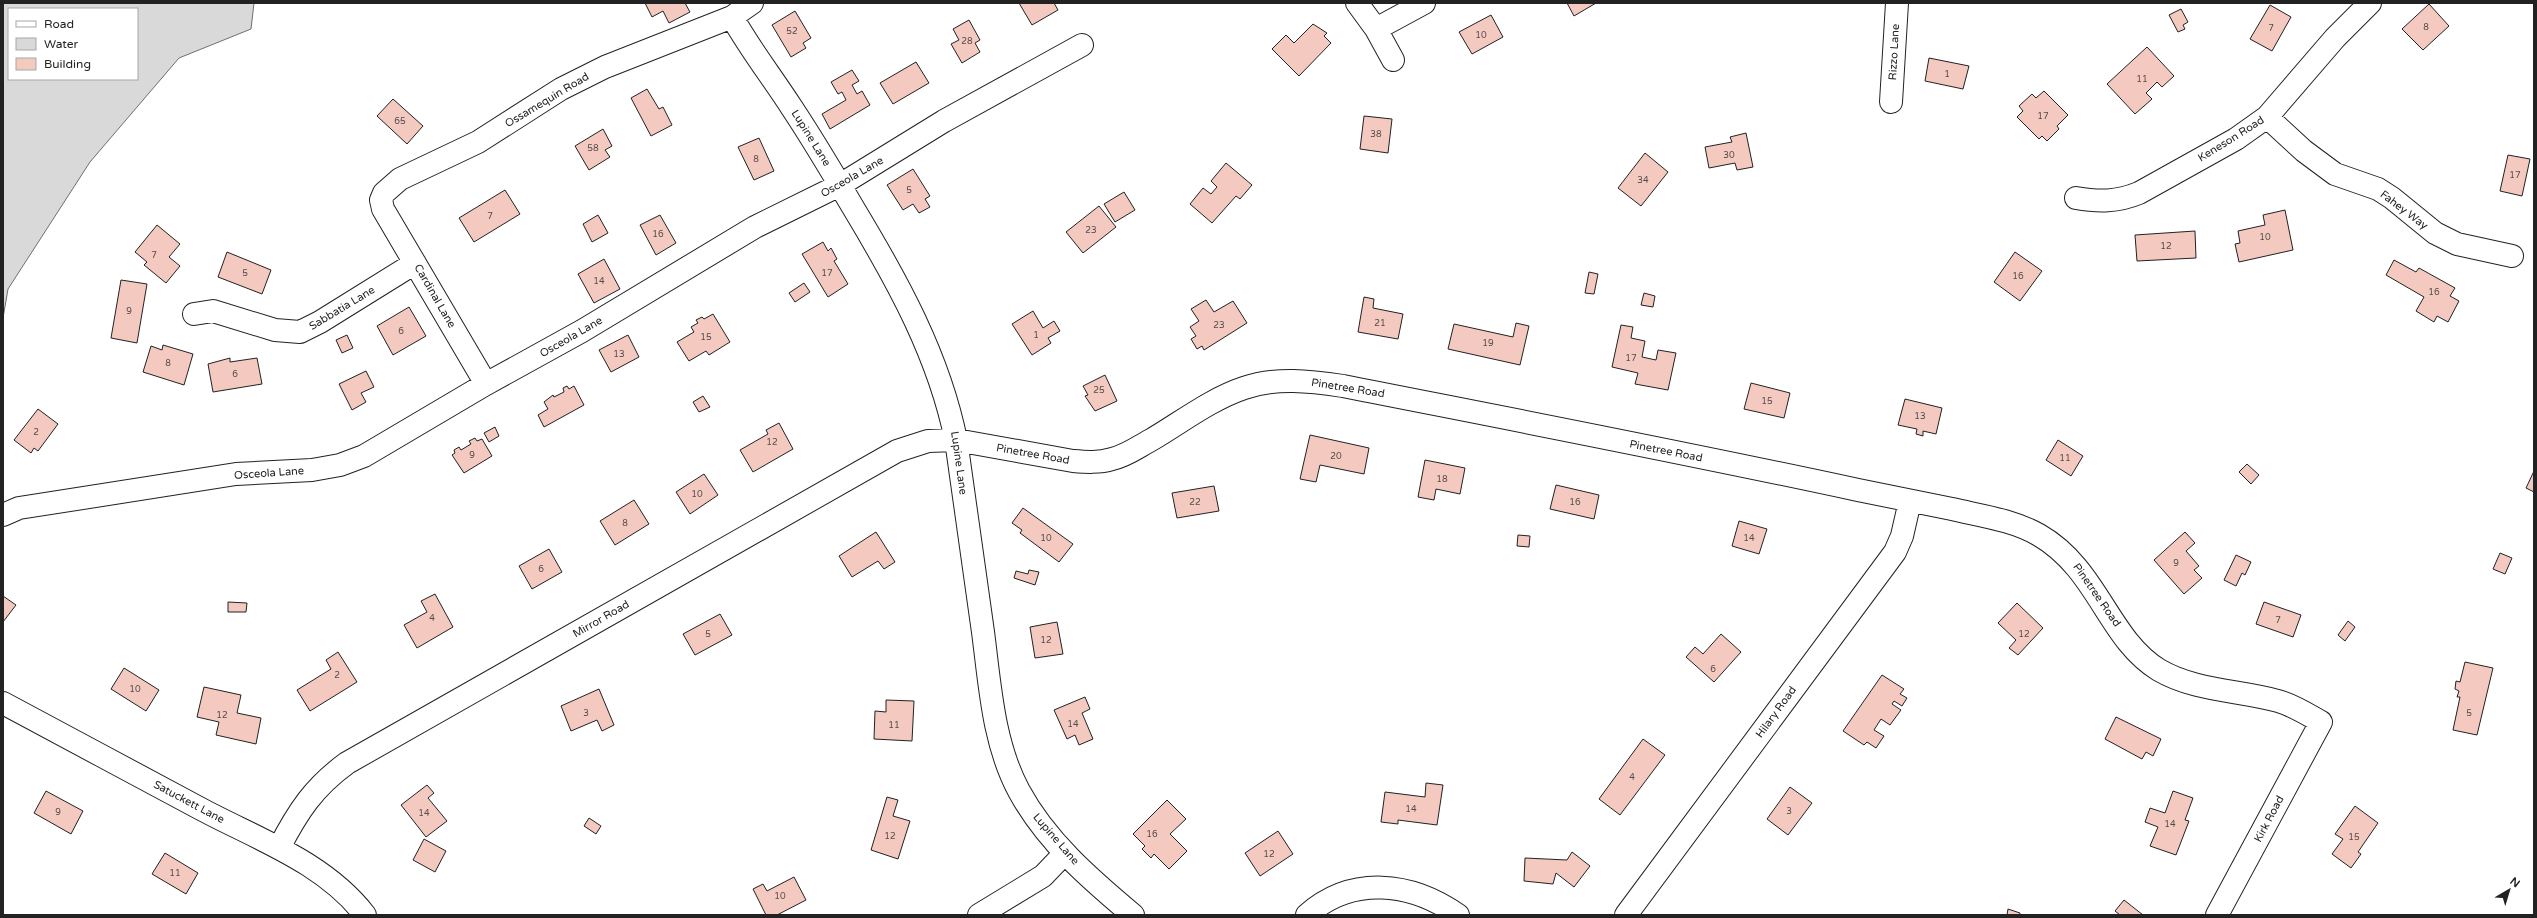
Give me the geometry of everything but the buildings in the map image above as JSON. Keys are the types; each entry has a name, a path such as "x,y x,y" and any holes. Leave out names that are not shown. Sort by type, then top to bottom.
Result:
{"street":[{"name":"Ossamequin Road","path":"383,209 381,200 384,193 400,180 478,142 568,85 605,67 732,17 752,3"},
{"path":"1357,3 1376,29 1393,60"},
{"path":"1376,29 1424,3"},
{"name":"Rizzo Lane","path":"1892,102 1897,3"},
{"name":"Keneson Road","path":"2076,198 2107,202 2123,200 2139,193 2236,139 2267,117 2335,38 2370,3"},
{"name":"Lupine Lane","path":"732,17 748,47 792,108 840,185 890,270 925,340 943,386 956,440 993,707 999,736 1018,790 1032,813 1065,853 1133,915"},
{"name":"Osceola Lane","path":"11,512 236,474 312,470 340,466 364,456 486,384 582,331 755,227 840,185 944,121 1082,45"},
{"name":"Fahey Way","path":"2267,117 2298,146 2335,174 2378,189 2392,198 2435,233 2457,244 2512,256"},
{"name":"Cardinal Lane","path":"383,209 486,384"},
{"name":"Sabbatia Lane","path":"194,314 213,310 275,330 300,332 320,322 415,263"},
{"name":"Pinetree Road","path":"956,440 1073,461 1092,462 1113,459 1130,452 1225,396 1243,388 1280,380 1343,386 1777,472 1995,518 2037,534 2056,546 2073,561 2129,642 2141,656 2158,669 2194,684 2278,701 2292,706 2321,722"},
{"name":"Mirror Road","path":"279,848 313,792 347,763 897,451 928,441 956,440"},
{"name":"Hilary Road","path":"1626,915 1895,552 1902,536 1910,501"},
{"name":"Satuckett Lane","path":"3,703 203,810 279,848 330,881 364,915"},
{"name":"Kirk Road","path":"2217,915 2321,722"},
{"path":"979,915 1043,876 1065,853"},
{"path":"1307,915 1317,906 1338,895 1359,888 1383,886 1407,890 1428,897 1458,915"}],"water":[{"path":"3,3 254,3 251,29 179,58 90,162 8,289 3,318"}]}
